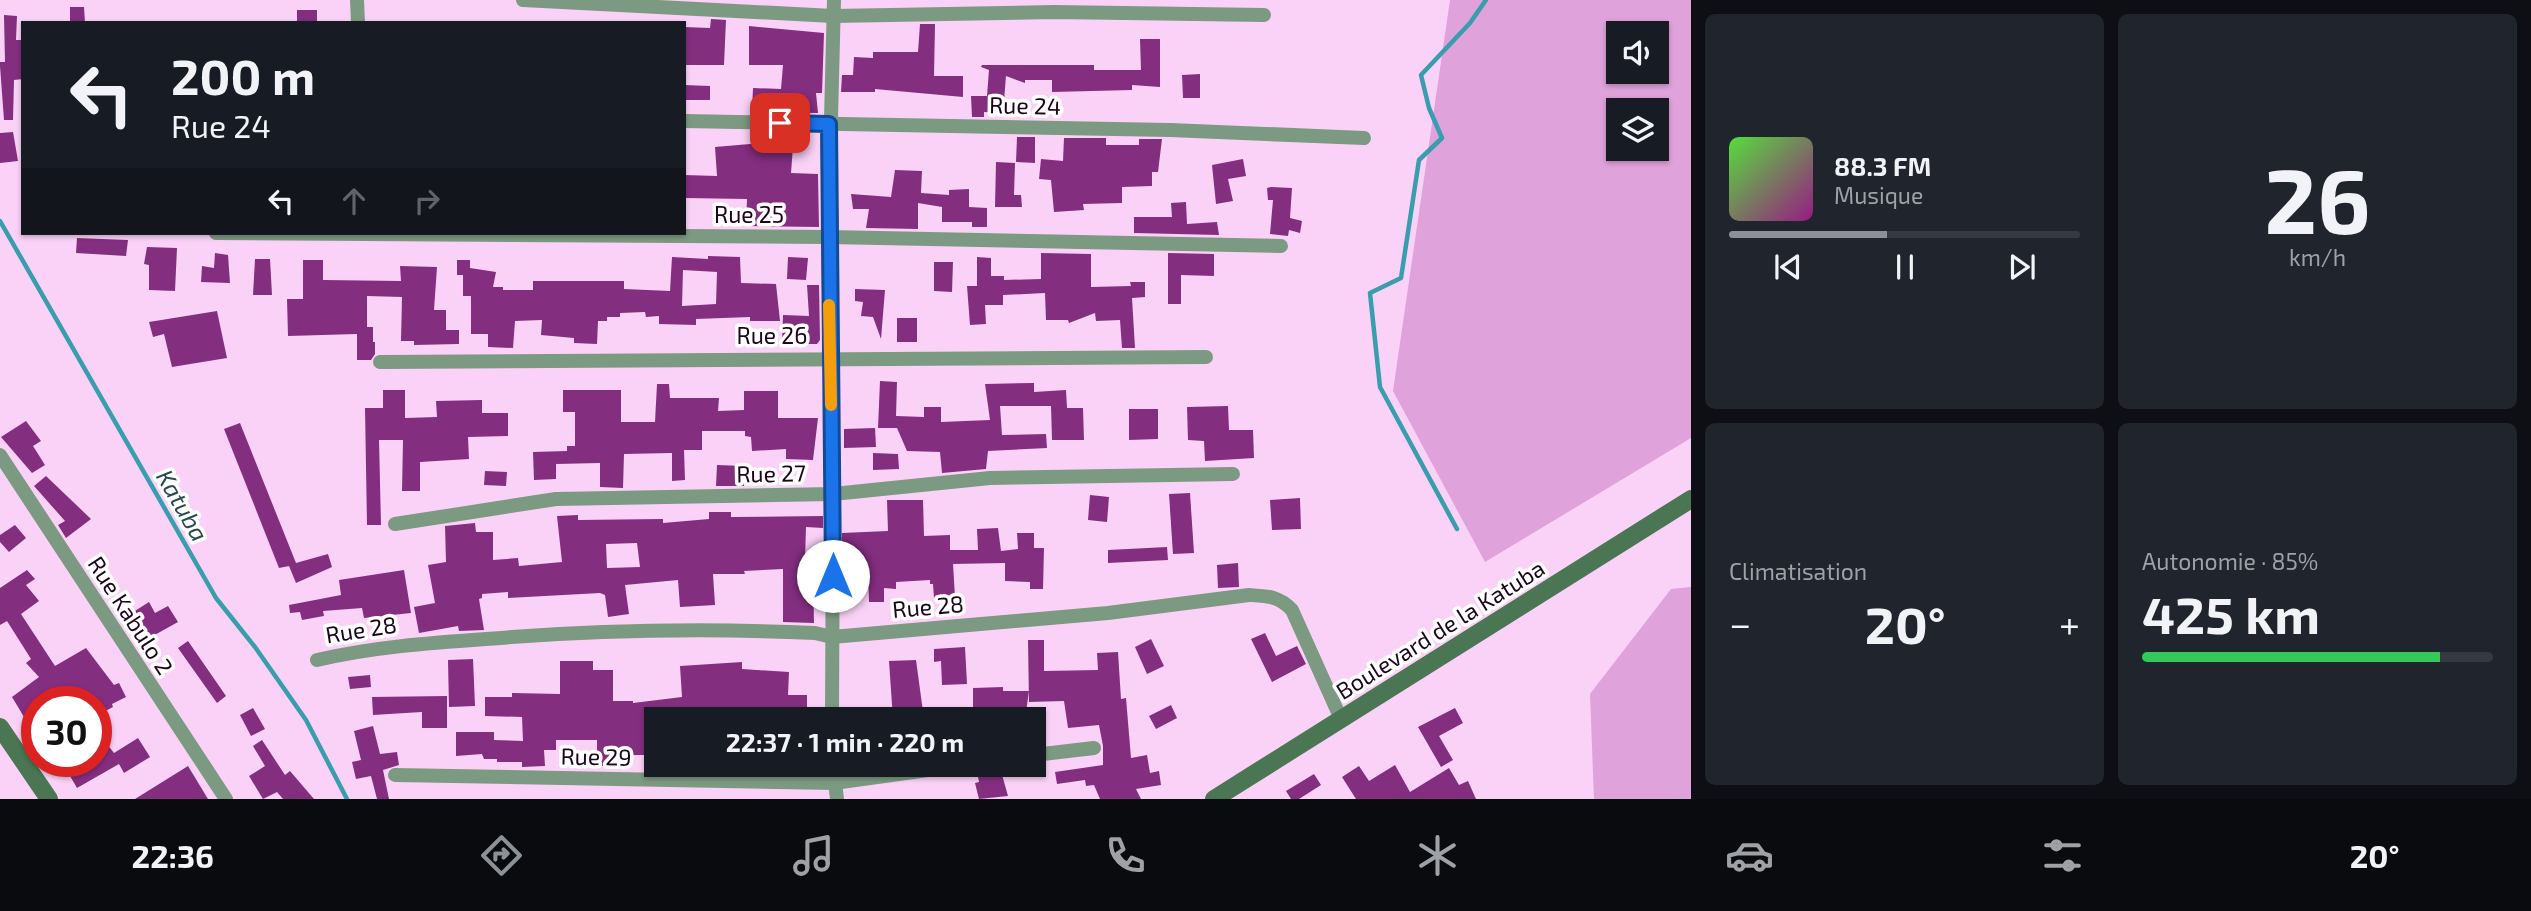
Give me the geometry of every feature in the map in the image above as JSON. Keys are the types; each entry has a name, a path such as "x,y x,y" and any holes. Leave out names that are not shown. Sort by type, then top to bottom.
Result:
{"street":[{"path":"357,0 358,21"},
{"path":"523,0 833,16 1054,12 1264,15"},
{"path":"832,707 833,494 828,237 834,0"},
{"name":"Rue 24","path":"686,121 1170,130 1364,138"},
{"name":"Rue 25","path":"519,235 828,237 1281,246"},
{"name":"Rue 26","path":"380,362 1206,356"},
{"name":"Rue Kabulo 2","path":"0,455 226,799"},
{"name":"Rue 27","path":"395,524 556,499 833,494 990,478 1233,474"},
{"name":"Boulevard de la Katuba","path":"1214,799 1691,499"},
{"name":"Rue 28","path":"317,660 365,649 592,630 711,628 815,633 832,637 1108,614 1249,596 1272,596 1283,601 1292,610 1341,719"},
{"path":"0,727 49,799"},
{"path":"1046,754 1094,748"},
{"name":"Rue 29","path":"395,775 834,783 877,777"},
{"path":"834,777 837,799"}],"shaded area":[{"path":"1450,0 1691,0 1691,438 1485,562 1393,391"},
{"path":"1691,587 1691,799 1594,799 1590,694 1671,589"}],"building":[{"path":"70,7 84,7 85,21 70,21"},
{"path":"297,10 317,10 317,21 297,21"},
{"path":"4,15 17,16 16,40 21,40 21,79 14,80 13,120 4,120 0,62 5,62"},
{"path":"711,19 726,20 724,65 686,65 686,27 710,28"},
{"path":"920,24 935,24 934,76 963,76 963,97 875,89 875,92 841,92 842,75 853,75 854,57 873,58 873,52 918,52"},
{"path":"749,26 824,33 822,93 816,93 818,113 752,112 753,88 781,89 783,65 749,65"},
{"path":"1140,39 1160,39 1160,87 1132,85 1132,90 1052,92 1052,80 1025,80 1025,83 1006,76 1003,113 984,112 984,117 972,117 971,96 987,96 989,70 981,67 982,65 1094,65 1094,70 1141,70"},
{"path":"1200,74 1200,98 1183,98 1182,75"},
{"path":"686,85 710,86 710,100 686,100"},
{"path":"13,132 18,161 0,163 0,133"},
{"path":"1017,137 1035,137 1035,163 1016,162"},
{"path":"1064,138 1106,138 1106,145 1139,145 1139,139 1162,139 1158,172 1152,172 1152,186 1122,187 1122,203 1083,204 1084,210 1054,212 1051,180 1039,179 1041,159 1063,161"},
{"path":"750,144 793,146 791,173 818,174 819,227 746,226 747,199 686,198 686,175 717,176 715,147"},
{"path":"1243,159 1246,176 1228,179 1233,201 1216,204 1212,165"},
{"path":"996,162 1015,163 1014,195 1021,195 1022,207 995,207"},
{"path":"895,170 922,171 921,193 949,195 949,190 969,189 969,207 987,208 987,227 972,227 972,222 942,222 942,207 918,203 918,229 866,228 869,209 853,209 851,194 891,197"},
{"path":"1267,188 1292,188 1290,218 1302,221 1300,233 1289,230 1288,236 1270,234 1273,200 1268,200"},
{"path":"1186,202 1187,224 1217,222 1219,235 1134,233 1134,217 1172,217 1171,203"},
{"path":"77,238 128,240 126,256 76,253"},
{"path":"147,247 177,248 175,291 149,290 149,265 144,264"},
{"path":"215,253 228,255 230,283 201,282 202,266 214,268"},
{"path":"1041,253 1091,254 1091,287 1131,286 1130,282 1145,282 1145,297 1132,298 1135,348 1122,348 1120,320 1096,321 1095,313 1069,323 1068,320 1046,320 1045,293 1003,295 1003,305 985,305 986,324 970,325 967,286 977,286 977,257 991,258 991,276 1004,276 1004,280 1041,279"},
{"path":"1168,253 1214,254 1214,276 1181,275 1181,304 1168,304"},
{"path":"708,256 740,257 741,283 776,284 780,321 750,321 750,317 696,319 696,325 659,324 659,316 646,317 645,312 620,313 620,317 607,317 607,321 598,321 597,344 574,343 574,338 541,335 542,320 515,321 513,348 488,347 488,334 471,334 471,296 463,296 463,275 457,275 457,260 470,260 470,268 496,272 493,287 503,287 503,290 533,290 533,281 624,281 624,289 670,291 672,257 708,259","holes":["683,270 717,272 716,304 682,306"]},
{"path":"788,257 808,258 806,280 787,279"},
{"path":"255,259 270,259 272,295 253,295"},
{"path":"303,260 323,260 323,280 401,281 400,266 437,267 434,310 446,310 446,330 459,330 459,344 414,345 414,341 401,341 402,297 367,296 367,327 373,327 375,342 375,354 371,360 357,360 357,334 288,336 287,299 303,299"},
{"path":"934,262 953,262 952,292 934,291"},
{"path":"807,285 819,285 820,340 817,344 782,344 783,315 809,316"},
{"path":"855,289 885,290 881,339 873,317 861,316 863,302 855,301"},
{"path":"217,311 227,358 172,367 164,334 153,337 149,322"},
{"path":"897,318 917,318 917,342 897,342"},
{"path":"880,381 897,382 896,416 924,417 924,407 941,407 941,422 990,420 985,384 1034,383 1034,392 1066,390 1067,408 1083,408 1084,440 1052,440 1051,406 1000,406 1002,435 1046,434 1047,448 988,451 986,469 942,473 940,452 907,451 897,428 878,428"},
{"path":"657,384 669,384 670,398 719,398 718,411 744,410 744,391 778,391 778,418 818,418 813,460 786,459 786,449 752,451 751,437 745,436 745,431 702,431 702,450 684,450 685,480 672,481 672,453 624,454 623,488 600,487 600,463 556,464 556,479 534,480 533,452 567,451 567,446 575,446 575,412 563,412 563,390 621,390 621,422 655,422"},
{"path":"383,390 405,390 405,418 437,417 436,401 482,400 482,413 508,413 508,436 468,437 469,459 420,462 420,491 402,491 403,440 379,440 381,525 367,525 365,408 383,408"},
{"path":"1228,406 1229,430 1253,430 1254,458 1205,461 1204,441 1188,440 1187,407"},
{"path":"1129,409 1158,409 1158,439 1129,440"},
{"path":"26,421 41,441 33,446 45,465 32,473 1,437"},
{"path":"240,423 296,563 328,554 332,567 296,583 289,566 279,568 224,429"},
{"path":"875,428 876,447 844,448 844,429"},
{"path":"873,453 898,454 899,469 873,470"},
{"path":"717,465 744,466 744,486 716,486"},
{"path":"485,471 507,472 506,486 484,485"},
{"path":"46,476 91,519 66,538 58,525 65,521 34,486"},
{"path":"1190,493 1194,553 1173,554 1169,494"},
{"path":"1090,495 1109,497 1107,522 1088,520"},
{"path":"1300,498 1301,529 1272,530 1270,500"},
{"path":"887,500 923,500 924,536 950,535 950,550 978,550 977,529 998,528 1001,551 1018,549 1017,533 1034,533 1034,548 1044,548 1043,589 1030,589 1030,582 1005,581 1005,563 953,564 955,597 934,598 930,580 896,582 896,589 884,588 884,602 869,602 868,570 848,570 848,552 842,552 842,533 888,531"},
{"path":"709,512 731,512 731,517 823,516 823,528 806,527 805,560 810,560 809,575 813,575 814,623 783,622 783,569 744,571 745,574 713,574 715,605 680,607 678,580 625,585 629,614 608,617 605,595 600,593 508,598 508,592 482,594 479,599 484,630 459,631 458,626 419,633 414,607 435,603 428,565 446,562 445,526 475,523 476,532 493,532 493,560 518,558 519,566 562,562 557,516 578,515 578,520 663,519 663,523 709,519","holes":["637,543 640,567 607,568 606,544"]},
{"path":"15,525 26,538 9,552 0,542 0,535"},
{"path":"1167,547 1168,560 1108,563 1108,550"},
{"path":"1238,563 1239,587 1218,588 1217,565"},
{"path":"27,570 35,579 26,585 39,601 21,614 55,666 86,648 114,685 119,683 126,697 112,704 112,686 27,686 39,677 26,663 31,659 7,621 0,625 0,588"},
{"path":"404,570 411,613 364,618 362,608 323,611 324,616 302,620 300,612 290,613 289,605 341,595 339,580"},
{"path":"149,602 155,613 168,606 178,622 142,642 127,616"},
{"path":"1265,633 1276,656 1297,646 1306,664 1272,682 1251,639"},
{"path":"1151,639 1164,666 1147,674 1135,647"},
{"path":"1028,640 1044,640 1044,671 1098,670 1097,653 1118,652 1121,699 1126,698 1131,758 1147,755 1150,773 1159,771 1161,785 1136,789 1141,799 1100,799 1094,785 1086,786 1085,780 1057,784 1055,772 1103,765 1099,725 1068,728 1064,701 1029,702"},
{"path":"188,641 226,696 217,703 178,648"},
{"path":"965,647 967,684 942,685 941,661 934,662 934,649"},
{"path":"473,659 475,706 449,707 448,660"},
{"path":"916,660 922,707 892,707 889,661"},
{"path":"560,661 593,661 593,670 613,670 613,701 633,703 682,697 680,666 742,662 742,669 789,672 788,695 807,695 807,707 644,707 644,755 617,755 617,766 597,766 597,740 556,740 556,750 544,750 545,766 522,767 522,762 497,762 497,759 484,759 482,754 456,756 456,732 494,732 494,740 523,741 522,717 485,716 485,697 512,697 512,693 560,694"},
{"path":"370,675 371,687 350,689 348,677"},
{"path":"1003,687 1003,691 1029,691 1027,707 973,707 973,688"},
{"path":"21,690 21,712 12,697"},
{"path":"447,696 447,728 422,728 422,712 373,715 372,697"},
{"path":"1171,705 1177,718 1156,729 1149,716"},
{"path":"253,708 265,729 251,736 240,715"},
{"path":"1455,708 1463,723 1439,736 1453,760 1441,767 1418,727"},
{"path":"373,726 380,754 397,752 399,765 383,770 389,799 377,799 371,776 356,779 352,762 361,760 354,731"},
{"path":"138,738 150,757 124,773 119,764 112,768 112,750 114,753"},
{"path":"262,740 285,775 290,771 314,799 283,799 277,792 263,799 249,776 265,766 253,746"},
{"path":"1395,765 1410,792 1449,768 1459,785 1468,781 1476,799 1356,799 1342,777 1359,766 1369,781"},
{"path":"188,766 208,799 135,799"},
{"path":"1314,774 1321,785 1299,799 1291,799 1286,791"},
{"path":"71,777 96,777 77,788"},
{"path":"978,777 1003,777 1008,796 979,799 975,783 979,782"}],"waterway":[{"path":"1457,529 1380,387 1370,293 1401,278 1419,160 1442,138 1429,108 1421,75 1470,23 1486,0"},
{"name":"Katuba","path":"0,221 216,598 255,647 306,720 347,799"}],"slow traffic":[{"path":"829,305 831,405"}],"route":[{"path":"780,123 829,124 833,576"}]}
